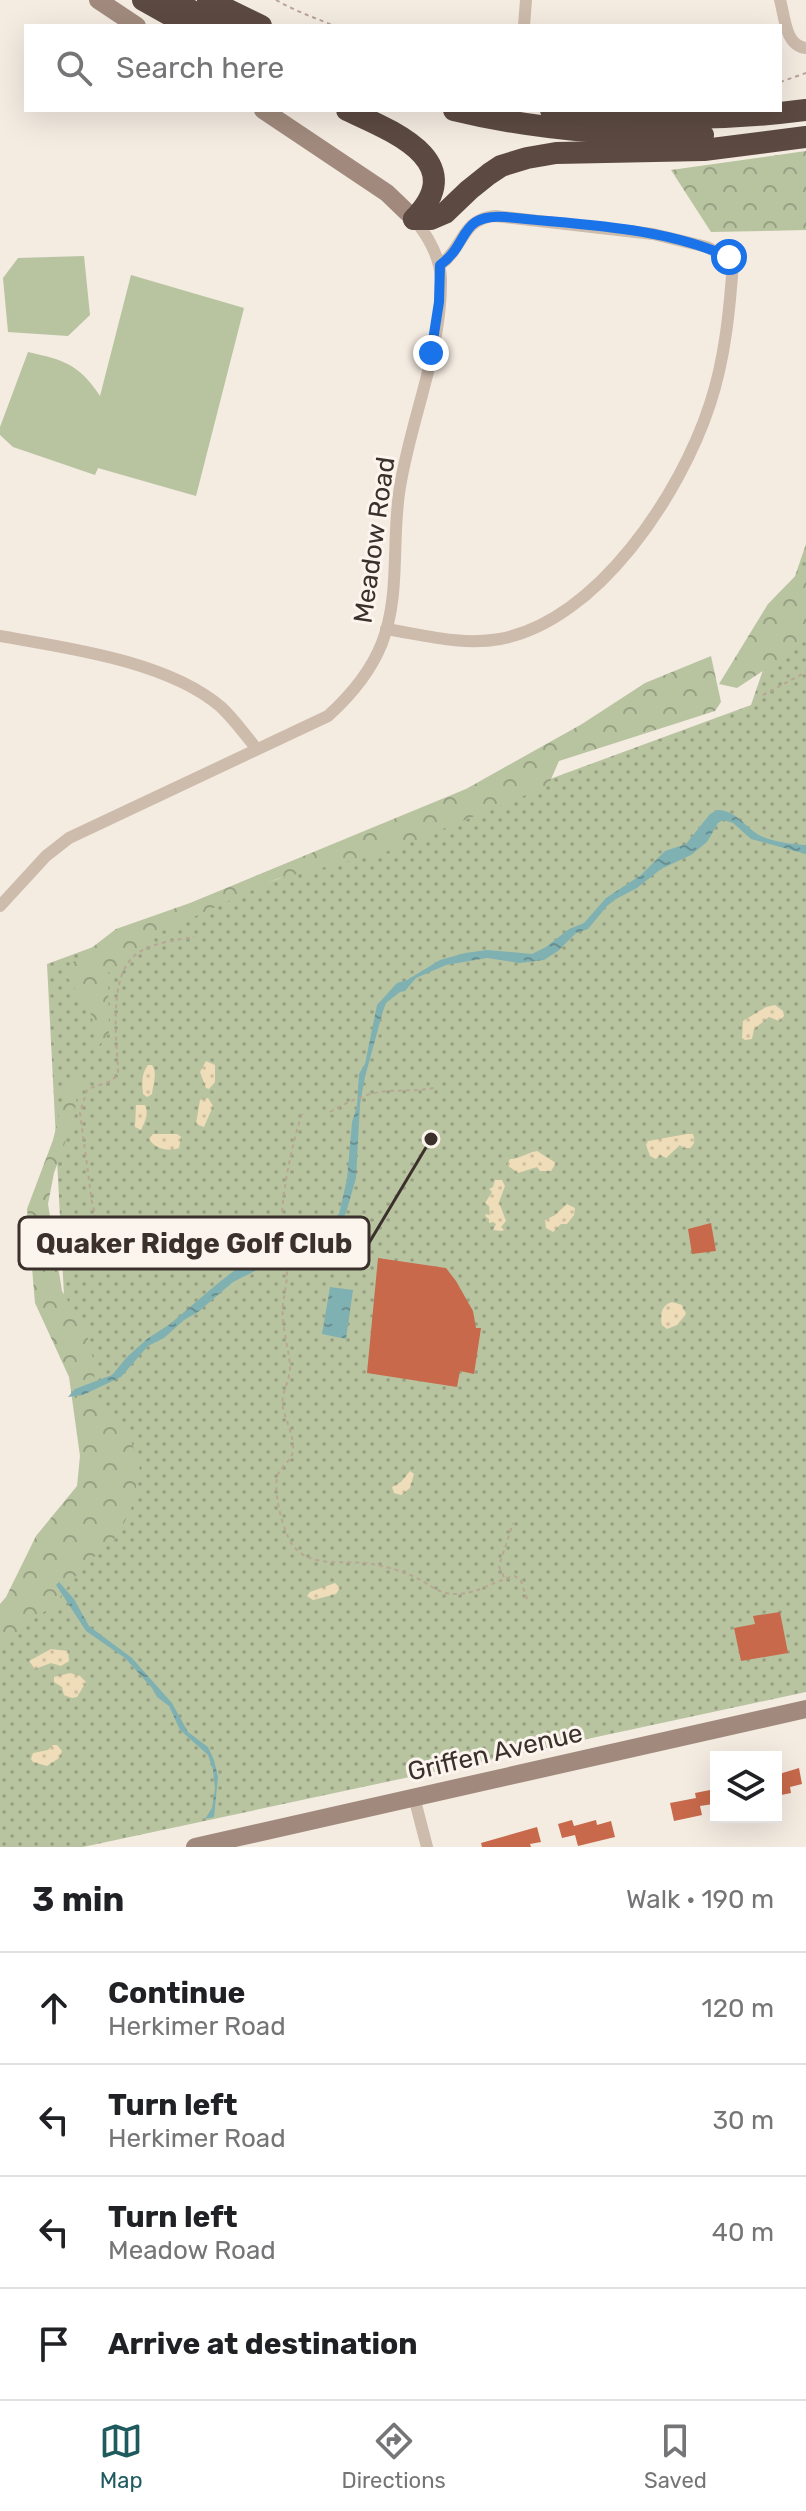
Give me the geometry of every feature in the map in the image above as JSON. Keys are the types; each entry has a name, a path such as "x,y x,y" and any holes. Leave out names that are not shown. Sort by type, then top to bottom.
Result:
{"highway":[{"path":"143,0 185,24"},
{"path":"170,0 218,24"},
{"path":"208,0 257,24"},
{"path":"572,112 623,117 721,118 806,110"},
{"path":"351,112 398,134 425,157 434,176 434,192 414,219"},
{"path":"465,112 531,124 619,134 720,135 806,128"},
{"path":"414,219 431,219 445,213 489,174 501,166 527,158 556,153 704,150 806,137"}],"street":[{"path":"98,0 134,24"},
{"path":"524,24 526,0"},
{"path":"780,0 791,41 796,47 805,48"},
{"path":"266,112 387,193 414,219 440,265 451,256 471,225 484,217 495,216 653,234 707,247 733,261 718,377 710,405 696,442 640,539 598,582 542,626 501,638 475,641 386,629"},
{"name":"Meadow Road","path":"0,906 46,856 69,838 328,716 365,674 386,629 395,574 400,487 436,326 440,265"},
{"path":"0,636 162,673 221,707 257,749"},
{"name":"Griffen Avenue","path":"195,1847 806,1709"},
{"path":"414,1797 427,1847"}],"path":[{"path":"276,0 331,24"},
{"path":"782,81 806,73"},
{"path":"763,695 806,672"},
{"path":"98,1227 80,1113 87,1090 109,1083 118,1072 115,1009 121,976 135,956 161,944 194,937"},
{"path":"330,1112 368,1095 434,1088"},
{"path":"302,1114 286,1183 283,1237 287,1275 282,1316 290,1369 283,1407 293,1444 293,1455 278,1473 276,1495 284,1528 302,1556 389,1568 445,1593 474,1591 515,1576 521,1581 528,1602"},
{"path":"504,1578 499,1566 513,1523"}],"green space":[{"path":"806,151 806,230 711,232 671,170"},
{"path":"84,256 90,315 68,336 8,332 3,278 18,258"},
{"path":"131,275 244,308 196,496 98,468 95,475 13,447 0,435 0,427 28,352 70,365 85,377 100,396"},
{"path":"806,544 806,1692 83,1847 0,1847 0,1616 92,1479 65,1315 47,964 751,705"},
{"path":"806,565 806,636 792,652 737,688 719,684 768,604"},
{"path":"711,656 721,702 715,711 559,761 548,786 389,851 277,879 156,934 108,973 109,1033 96,1049 92,1016 63,970 116,929 190,903 466,789 582,724 645,683"},
{"path":"68,1079 79,1081 74,1118 54,1173 48,1204 62,1291 86,1331 94,1363 95,1401 115,1417 129,1436 140,1465 133,1504 119,1534 81,1569 55,1604 0,1648 0,1604 36,1536 77,1486 80,1456 69,1377 35,1303 27,1209 53,1140"}],"sand":[{"path":"775,1005 783,1011 784,1016 779,1021 769,1017 754,1029 752,1039 742,1038 743,1021"},
{"path":"206,1061 215,1065 215,1082 209,1089 200,1072"},
{"path":"148,1065 152,1065 155,1075 152,1094 147,1097 143,1094 142,1082"},
{"path":"208,1098 213,1106 204,1127 196,1124 200,1100"},
{"path":"136,1105 145,1105 146,1109 141,1130 135,1127"},
{"path":"153,1134 177,1134 181,1137 179,1148 167,1150 158,1147 149,1139"},
{"path":"693,1134 694,1138 690,1148 680,1145 666,1158 650,1156 646,1145 648,1141"},
{"path":"537,1151 556,1163 551,1171 540,1171 537,1167 518,1173 507,1165 510,1159"},
{"path":"495,1180 502,1180 505,1186 499,1202 506,1221 501,1227 502,1231 493,1230 496,1224 489,1223 485,1214 490,1215 489,1206 485,1203"},
{"path":"567,1204 575,1208 567,1224 561,1224 553,1232 546,1228 545,1220"},
{"path":"672,1302 682,1305 686,1314 677,1325 667,1329 662,1325 661,1314 663,1308"},
{"path":"410,1471 414,1474 410,1488 401,1495 394,1493 392,1487"},
{"path":"335,1583 340,1588 336,1594 313,1600 307,1596 310,1592"},
{"path":"51,1649 68,1651 69,1661 61,1666 51,1663 35,1669 29,1661"},
{"path":"70,1673 86,1682 77,1697 72,1698 64,1695 62,1687 54,1682 54,1677"},
{"path":"53,1745 62,1751 59,1758 47,1766 33,1762 33,1753 48,1750"}],"water":[{"path":"717,810 730,813 766,838 806,845 806,854 751,839 733,823 723,820 707,842 691,855 661,869 637,888 616,899 588,929 576,933 544,960 520,963 487,958 446,965 416,978 405,991 386,1003 383,1011 360,1104 356,1178 346,1213 339,1224 323,1238 295,1249 286,1247 276,1250 255,1271 233,1282 164,1338 148,1346 121,1377 83,1395 68,1397 75,1389 112,1375 147,1339 170,1324 270,1242 316,1230 328,1225 339,1214 347,1179 359,1074 365,1064 377,1005 397,983 440,960 465,953 487,950 532,954 546,947 569,929 584,923 606,898 641,875 665,851 686,844 710,814"},
{"path":"330,1287 353,1290 346,1339 322,1334"},
{"path":"59,1582 74,1599 89,1626 132,1658 172,1703 188,1732 208,1747 218,1777 214,1817 205,1819 212,1808 215,1789 208,1755 180,1730 169,1706 157,1697 125,1658 86,1631 56,1585"}],"building":[{"path":"711,1223 716,1251 692,1254 688,1229"},
{"path":"378,1258 446,1268 456,1281 473,1311 476,1328 481,1328 474,1374 460,1371 457,1387 367,1373"},
{"path":"780,1612 788,1653 741,1661 734,1628 755,1624 753,1616"},
{"path":"799,1768 802,1784 790,1787 791,1793 782,1795 782,1773"},
{"path":"710,1790 710,1804 700,1806 702,1815 674,1821 670,1803 696,1798 695,1793"},
{"path":"572,1820 574,1826 596,1820 597,1825 611,1821 615,1837 578,1846 575,1835 562,1838 558,1824"},
{"path":"537,1827 541,1842 530,1844 531,1847 482,1847 481,1843"}],"place":[{"name":"Quaker Ridge Golf Club","path":"431,1139"}],"route":[{"path":"431,353 439,302 440,265 451,256 471,225 484,217 653,234 707,247 729,257"}]}
